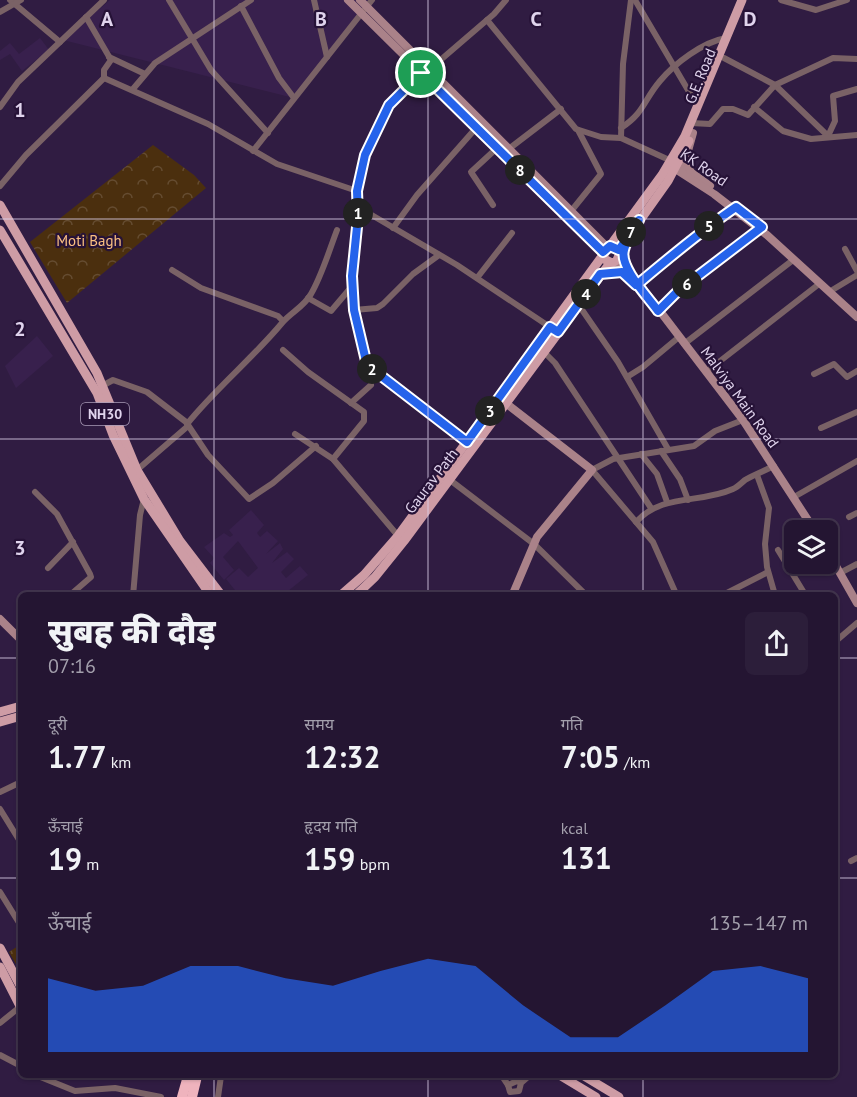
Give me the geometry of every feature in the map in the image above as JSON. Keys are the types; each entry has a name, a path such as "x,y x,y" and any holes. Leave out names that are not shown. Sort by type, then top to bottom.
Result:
{"highway":[{"path":"182,1097 187,1078"},
{"path":"192,1097 197,1078"}],"main road":[{"path":"345,592 401,539 467,442 503,401 672,163 694,127 698,108 742,0"},
{"name":"G.E. Road","path":"694,127 747,0"},
{"path":"609,254 663,188 672,163"},
{"name":"NH30","path":"0,205 102,386 150,503 219,592"},
{"name":"NH30","path":"0,231 97,393 118,445 150,503 208,592"},
{"name":"Gaurav Path","path":"359,592 375,577 401,539 450,480 503,401 544,352 554,330 578,304 600,274 609,254"},
{"path":"0,712 18,707"},
{"path":"0,722 18,717"},
{"path":"0,948 18,981"},
{"path":"0,967 18,1001"},
{"path":"564,1078 596,1097"},
{"path":"587,1078 619,1097"}],"street":[{"path":"0,106 2,100 104,0"},
{"path":"169,0 211,70 267,133"},
{"path":"133,89 155,63 251,0"},
{"path":"314,0 327,57"},
{"path":"348,0 367,7"},
{"path":"360,0 426,69 572,210 609,254"},
{"path":"467,442 367,365 354,310 357,191 365,155 389,105 426,69 487,20 506,0"},
{"path":"633,0 698,108"},
{"path":"621,138 623,64 633,0"},
{"path":"781,0 816,10 848,0"},
{"path":"0,12 16,1 60,42"},
{"path":"241,6 279,78 294,98"},
{"path":"253,152 367,7"},
{"path":"0,186 26,155 104,78 104,70 111,60 87,17"},
{"path":"487,20 578,130 601,174 572,210"},
{"path":"621,128 637,117 660,81 674,67 713,40 726,38"},
{"path":"109,57 145,74"},
{"path":"724,58 775,85 828,136"},
{"path":"663,188 679,176 688,174 686,158 694,127 710,124 723,109 733,109 748,115 775,85 833,58 857,59"},
{"path":"426,69 476,128 587,236 609,254"},
{"path":"104,78 133,89 234,137 253,152 296,172 357,191"},
{"path":"828,136 835,121 833,96 857,89"},
{"path":"754,107 783,131 811,139 857,135"},
{"path":"510,148 561,109"},
{"path":"393,228 417,195 476,128"},
{"path":"578,130 601,137 621,138 672,163"},
{"path":"493,205 471,172 496,148"},
{"name":"KK Road","path":"672,163 761,229 857,317"},
{"path":"358,207 477,278 554,330"},
{"path":"639,220 623,251 624,264 638,284 735,208"},
{"path":"658,311 678,291 761,229"},
{"path":"137,470 188,425 223,383 274,334 283,321 302,307 338,230"},
{"path":"477,278 512,233"},
{"path":"829,292 857,273 845,249"},
{"name":"Malviya Main Road","path":"609,254 622,272 638,284 650,298 743,420 808,520"},
{"path":"354,310 377,308 413,274 439,255"},
{"path":"627,377 682,341 793,260"},
{"path":"172,270 201,288 278,316 283,321"},
{"path":"600,274 622,272"},
{"path":"706,372 819,284"},
{"path":"308,298 331,311 353,285"},
{"path":"578,304 627,377 668,449"},
{"path":"283,350 366,417 333,459"},
{"path":"544,352 555,363 616,459 651,508"},
{"path":"814,374 834,364 848,377 857,371"},
{"path":"102,386 113,380 147,392 188,425 208,455 249,500 273,483 316,446"},
{"path":"351,403 371,385"},
{"path":"503,401 592,470 653,542 675,592"},
{"path":"821,428 857,412"},
{"path":"514,592 534,544 592,470 616,459 694,446 715,431 743,420"},
{"path":"295,434 333,459 401,539"},
{"path":"661,451 680,479 688,500"},
{"path":"641,454 657,474 667,502"},
{"path":"794,497 857,461"},
{"path":"636,522 651,508 667,502 688,500 735,488 774,466"},
{"path":"757,474 770,508 765,544 768,572 774,592"},
{"path":"450,480 534,544 583,592"},
{"path":"35,492 57,514 90,578 74,592"},
{"path":"134,592 140,515 150,503"},
{"path":"849,517 857,513"},
{"path":"48,568 73,542"},
{"path":"778,550 804,592"},
{"path":"840,573 857,564"},
{"path":"838,570 857,603"},
{"path":"728,592 768,572"},
{"path":"0,619 18,634"},
{"path":"838,639 857,623"},
{"path":"0,792 18,783"},
{"path":"0,808 18,838"},
{"path":"0,892 18,921"},
{"path":"1,1019 18,1009"},
{"path":"0,1055 18,1064"},
{"path":"42,1078 75,1094 115,1088 161,1097"},
{"path":"218,1097 221,1078"},
{"path":"504,1078 510,1092 515,1095 521,1089 521,1083 527,1078"},
{"path":"508,1084 517,1080 521,1083"}],"shaded area":[{"path":"110,0 374,0 294,98 63,40"},
{"path":"40,38 49,50 22,71 10,54 0,60 0,51 10,43 19,54"},
{"path":"37,336 53,356 16,388 5,366"},
{"path":"251,510 264,525 257,533 260,537 267,531 278,541 266,554 280,543 283,549 272,563 287,552 294,559 281,572 286,578 300,566 308,575 287,592 237,592 226,579 239,568 248,577 258,568 238,541 223,557 234,570 224,580 210,563 214,558 204,547 224,533 230,537 233,535 229,530"}],"green space":[{"name":"Moti Bagh","path":"153,145 194,175 206,188 67,303 30,242"},
{"path":"18,946 18,968 9,952"}],"route":[{"path":"421,73 389,105 365,155 357,191 358,217 352,276 354,310 367,365 422,407 442,426 450,428 467,442 550,327 558,332 600,274 612,271 622,272 636,285 639,283 654,271 705,229 736,207 762,227 678,291 658,311 639,283 624,264 623,251 637,228 639,220 619,250 610,246 603,252 421,73"}]}
